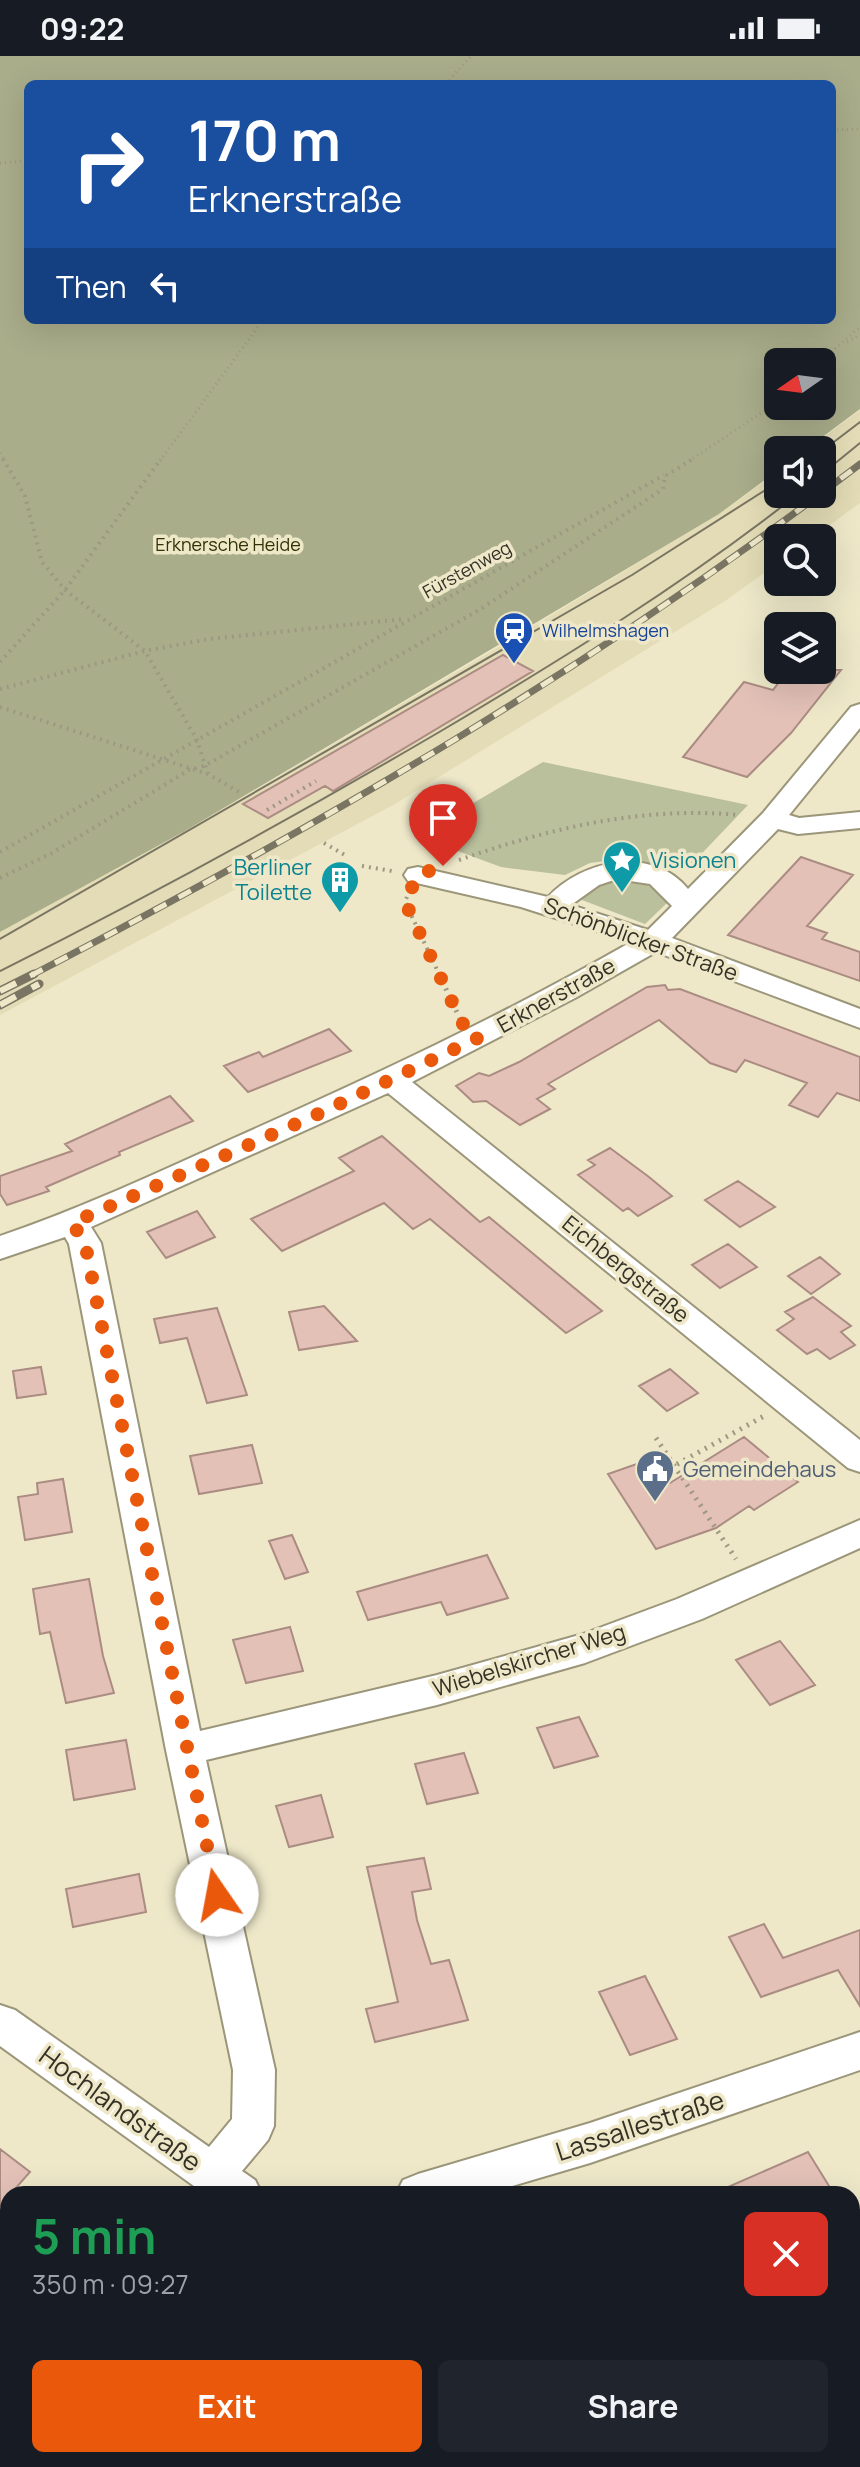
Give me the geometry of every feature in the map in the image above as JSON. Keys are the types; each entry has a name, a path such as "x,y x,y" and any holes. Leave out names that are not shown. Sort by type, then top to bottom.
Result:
{"street":[{"name":"Erknerstraße","path":"0,1248 72,1223 391,1080 480,1037 652,942 772,819 860,712"},
{"path":"772,819 798,826 860,820"},
{"path":"555,906 573,886 588,877 628,871 662,879 686,906"},
{"name":"Schönblicker Straße","path":"418,875 488,888 555,906 860,1019"},
{"name":"Eichbergstraße","path":"391,1080 860,1459"},
{"path":"72,1223 85,1243 185,1750 254,2070 253,2126 226,2184"},
{"name":"Wiebelskircher Weg","path":"185,1750 588,1647 754,1582 860,1533"},
{"name":"Hochlandstraße","path":"0,2023 226,2184"},
{"name":"Lassallestraße","path":"445,2186 590,2143 860,2051"}],"path":[{"path":"450,80 471,56"},
{"path":"836,130 860,129"},
{"path":"0,163 24,161"},
{"path":"0,662 65,590 260,324"},
{"path":"836,349 860,327"},
{"path":"836,352 860,335"},
{"name":"Fürstenweg","path":"0,852 647,485 764,411"},
{"path":"0,878 52,853 189,770 204,766 479,610 663,489 665,476 764,413"},
{"path":"0,453 25,496 42,562 65,590 145,651 197,740 208,774"},
{"path":"0,689 145,651 209,639 409,619"},
{"path":"0,707 208,774 239,792"},
{"path":"267,810 316,781"},
{"path":"480,1037 462,1023 405,902 418,875 516,839 654,812 713,811 772,819"},
{"path":"324,843 345,855"},
{"path":"663,1472 788,1401"},
{"path":"656,1438 754,1582"}],"shaded area":[{"path":"860,410 860,503 831,524 764,524 764,573 725,601 395,804 0,1015 0,932 185,831 480,658 719,514 764,481 764,508 836,508 836,436 826,436"}],"green space":[{"name":"Erknersche Heide","path":"0,56 860,56 860,409 824,436 764,436 764,480 719,514 185,831 0,932"},
{"path":"543,762 748,805 688,868 621,859 590,863 565,875 501,867 417,836"},
{"path":"614,879 651,887 667,903 645,924 582,900 585,890"}],"building":[{"path":"503,655 533,671 333,791 325,786 268,818 243,804"},
{"path":"744,682 773,690 778,684 830,684 791,733 747,777 683,757"},
{"path":"801,857 853,875 807,926 827,933 822,939 860,952 860,981 728,935"},
{"path":"665,985 668,990 680,989 860,1057 860,1101 837,1093 818,1117 789,1105 807,1083 745,1060 736,1072 710,1063 659,1020 548,1084 555,1089 537,1099 550,1109 520,1125 486,1101 473,1102 456,1086 479,1073 489,1076 519,1062 647,987"},
{"path":"329,1029 351,1051 248,1092 224,1066 259,1052 263,1057"},
{"path":"170,1096 193,1121 46,1187 49,1191 7,1205 0,1194 0,1176 72,1151 65,1144"},
{"path":"382,1136 480,1222 489,1217 602,1311 566,1333 430,1219 413,1229 384,1203 282,1251 251,1219 354,1171 339,1158"},
{"path":"610,1148 672,1196 638,1216 628,1208 623,1211 578,1175 595,1165 588,1160"},
{"path":"738,1181 775,1207 740,1227 705,1200"},
{"path":"197,1211 215,1237 166,1258 147,1232"},
{"path":"728,1244 757,1267 720,1288 692,1265"},
{"path":"820,1257 840,1274 811,1294 788,1276"},
{"path":"813,1297 851,1326 841,1332 855,1345 830,1359 817,1349 807,1354 777,1330 794,1319 785,1312"},
{"path":"324,1306 357,1341 299,1350 289,1312"},
{"path":"217,1308 247,1395 207,1403 187,1338 160,1343 154,1319"},
{"path":"41,1367 46,1394 17,1398 13,1371"},
{"path":"670,1369 698,1393 667,1411 639,1386"},
{"path":"744,1437 798,1482 754,1510 749,1506 716,1528 656,1549 608,1474 654,1458 670,1483"},
{"path":"252,1445 262,1483 199,1494 190,1456"},
{"path":"63,1479 72,1532 25,1540 18,1497 38,1494 37,1483"},
{"path":"292,1535 308,1572 285,1579 269,1541"},
{"path":"487,1555 508,1598 447,1615 441,1602 368,1620 357,1592"},
{"path":"89,1579 103,1656 114,1693 66,1703 50,1632 40,1634 33,1589"},
{"path":"290,1627 303,1671 246,1683 233,1640"},
{"path":"780,1641 815,1685 770,1705 736,1660"},
{"path":"579,1717 598,1756 554,1768 537,1728"},
{"path":"126,1740 135,1789 74,1800 66,1750"},
{"path":"464,1753 478,1793 427,1804 415,1764"},
{"path":"321,1795 333,1837 289,1847 276,1806"},
{"path":"424,1858 431,1889 412,1892 417,1920 431,1964 449,1960 468,2020 375,2042 366,2009 398,2002 367,1867"},
{"path":"139,1874 146,1912 73,1927 66,1889"},
{"path":"764,1924 783,1958 860,1930 860,2006 838,1970 761,1997 729,1937"},
{"path":"645,1976 677,2039 630,2055 599,1992"},
{"path":"0,2149 30,2172 18,2186 0,2186"},
{"path":"808,2152 829,2186 730,2186"}],"tram line":[{"path":"836,440 860,422"},
{"path":"836,463 860,443"},
{"path":"0,939 632,575 764,491"},
{"path":"0,971 222,855 487,704 668,589 780,508"}],"railway":[{"path":"30,976 247,860 457,738 660,608 860,464"},
{"path":"30,976 34,974"},
{"path":"0,991 30,976"},
{"path":"0,1005 39,984"}],"place":[{"name":"Wilhelmshagen","path":"514,665"},
{"name":"Visionen","path":"622,894"},
{"name":"Berliner Toilette","path":"340,914"},
{"name":"Gemeindehaus","path":"655,1503"}],"route":[{"path":"217,1895 185,1750 85,1243 72,1223 314,1116 480,1037 462,1023 405,902 418,875 443,866"}]}
